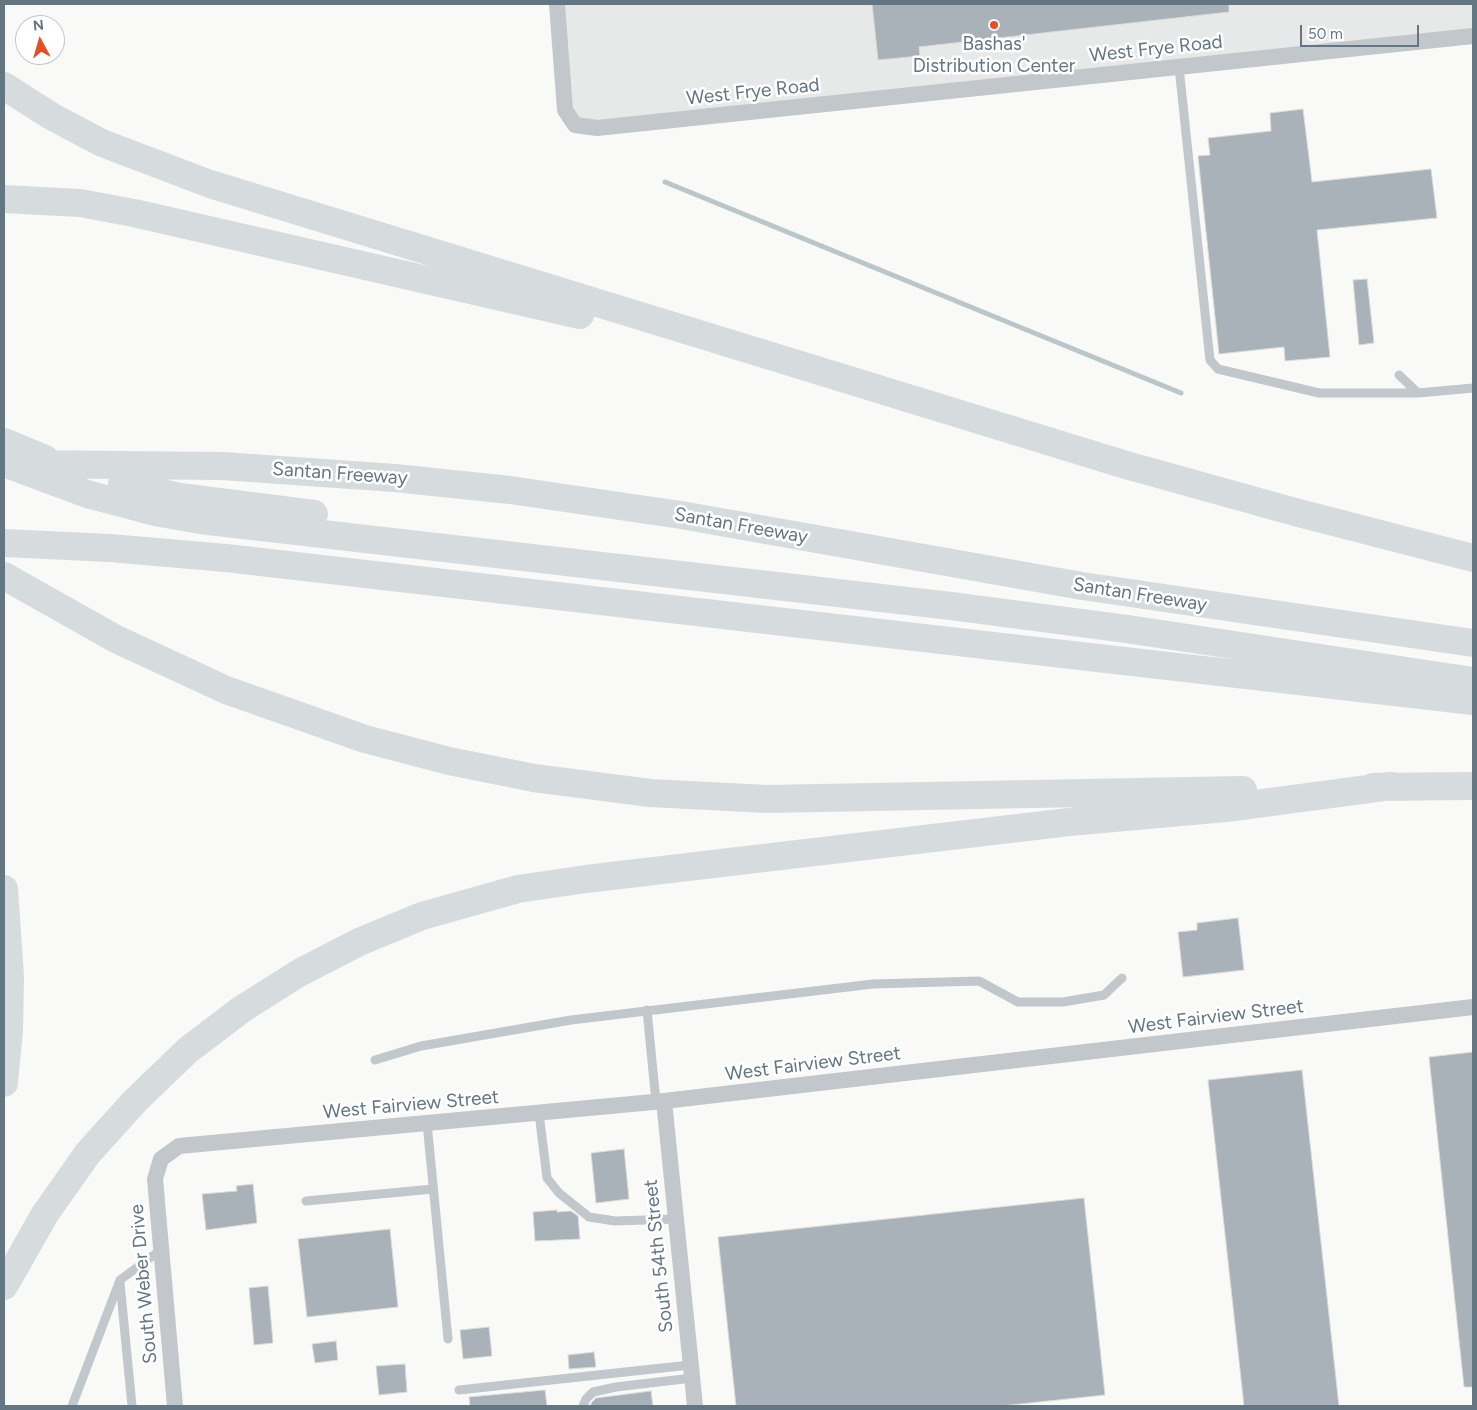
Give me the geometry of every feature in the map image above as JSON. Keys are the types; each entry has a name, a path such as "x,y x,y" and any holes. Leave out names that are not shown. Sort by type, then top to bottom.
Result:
{"highway":[{"path":"4,86 78,131 129,155 184,175 734,345 1211,489 1473,558"},
{"path":"4,199 80,203 134,213 624,325 734,345"},
{"path":"4,442 103,479 154,492 202,510 1127,629 1473,681"},
{"path":"4,463 87,494 155,512 202,510 1081,604 1339,625"},
{"name":"Santan Freeway","path":"4,463 222,466 395,478 510,490 681,515 1082,586 1339,625 1473,643"},
{"path":"4,543 110,548 226,558 1473,701"},
{"path":"4,576 147,655 209,683 295,716 365,739 496,771 620,790 728,798 826,799 1391,786 1473,786"},
{"path":"4,1286 45,1214 88,1153 135,1100 188,1050 235,1014 299,973 359,942 422,916 518,889 586,878 1069,822 1226,808 1391,786"},
{"path":"4,889 10,986 9,1030 4,1083"}],"street":[{"name":"West Frye Road","path":"557,4 565,110 575,125 597,128 1473,36"},
{"name":"West Fairview Street","path":"160,1158 179,1146 660,1102 1473,1007"},
{"name":"South 54th Street","path":"660,1102 676,1219 695,1406"},
{"name":"South Weber Drive","path":"160,1158 155,1179 175,1406"}],"lane":[{"path":"1179,67 1210,360 1218,369 1319,393 1418,393 1473,388"},
{"path":"1399,375 1418,393"},
{"path":"375,1060 421,1046 647,1010 873,984 979,982 1018,1002 1063,1002 1104,996 1122,978"},
{"path":"647,1010 660,1102"},
{"path":"539,1113 547,1178 560,1193 589,1217 615,1221 676,1219"},
{"path":"427,1123 448,1339"},
{"path":"306,1202 433,1189"},
{"path":"72,1406 120,1280 162,1249"},
{"path":"120,1280 132,1406"},
{"path":"459,1390 691,1371"},
{"path":"583,1406 586,1398 593,1392 691,1371"}],"shaded area":[{"path":"557,4 1473,4 1473,36 575,125"}],"building":[{"name":"Bashas' Distribution Center","path":"872,4 1229,4 1229,12 919,47 920,56 878,60"},
{"path":"1303,109 1312,182 1431,169 1437,218 1317,230 1330,357 1285,361 1284,347 1219,354 1198,156 1210,155 1208,138 1271,131 1270,113"},
{"path":"1367,279 1374,343 1359,345 1353,280"},
{"path":"1238,918 1244,970 1183,977 1178,932 1197,930 1197,923"},
{"path":"1473,1052 1473,1387 1464,1387 1429,1057"},
{"path":"1302,1070 1339,1406 1244,1406 1208,1080"},
{"path":"624,1149 629,1199 596,1203 591,1153"},
{"path":"253,1184 257,1223 206,1230 202,1194 237,1191 236,1186"},
{"path":"1084,1198 1105,1395 1001,1406 736,1406 718,1237"},
{"path":"557,1210 557,1212 571,1211 578,1216 580,1239 535,1241 533,1212"},
{"path":"390,1229 398,1307 307,1317 298,1239"},
{"path":"268,1286 273,1343 254,1345 249,1288"},
{"path":"489,1327 492,1356 463,1359 460,1330"},
{"path":"336,1341 338,1360 315,1363 312,1344"},
{"path":"594,1352 596,1367 569,1369 568,1355"},
{"path":"405,1364 407,1392 379,1395 376,1366"},
{"path":"545,1390 547,1406 470,1406 469,1397"},
{"path":"651,1391 653,1406 591,1406 591,1403 596,1398"}],"waterway":[{"path":"665,182 1181,393"}],"place":[{"name":"Bashas' Distribution Center","path":"994,25"}]}
